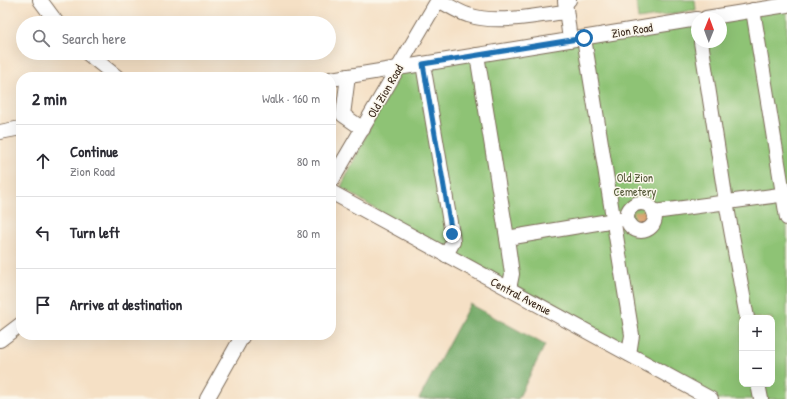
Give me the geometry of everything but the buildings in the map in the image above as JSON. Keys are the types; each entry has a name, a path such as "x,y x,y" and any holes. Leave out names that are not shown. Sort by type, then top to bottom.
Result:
{"street":[{"path":"40,0 52,16"},
{"path":"438,0 468,15 488,19 511,18 568,6 620,219 632,335 628,354"},
{"name":"Old Zion Road","path":"336,170 363,129 438,0"},
{"path":"727,14 787,5"},
{"path":"753,10 785,195 787,218"},
{"name":"Zion Road","path":"336,78 691,20"},
{"path":"702,48 726,202 746,315"},
{"path":"477,55 512,274 509,289"},
{"path":"96,60 111,72"},
{"path":"423,64 453,242 446,255"},
{"path":"348,76 344,116 363,129"},
{"path":"0,132 16,129"},
{"name":"Central Avenue","path":"336,195 711,399"},
{"path":"654,212 785,195"},
{"path":"507,238 620,219 628,222 634,229 644,231 652,226 655,217 654,212 649,205 640,203 629,209 620,219"},
{"path":"0,340 16,328"},
{"path":"206,399 240,340"},
{"path":"759,387 761,399"}],"green space":[{"path":"636,0 695,0 696,10 638,19"},
{"name":"Old Zion Cemetery","path":"787,5 787,399 711,399 457,261 341,187 399,68 691,20 691,48 727,48 727,17"},
{"path":"470,304 545,345 518,399 419,399"}],"route":[{"path":"452,234 423,64 584,38"}]}
